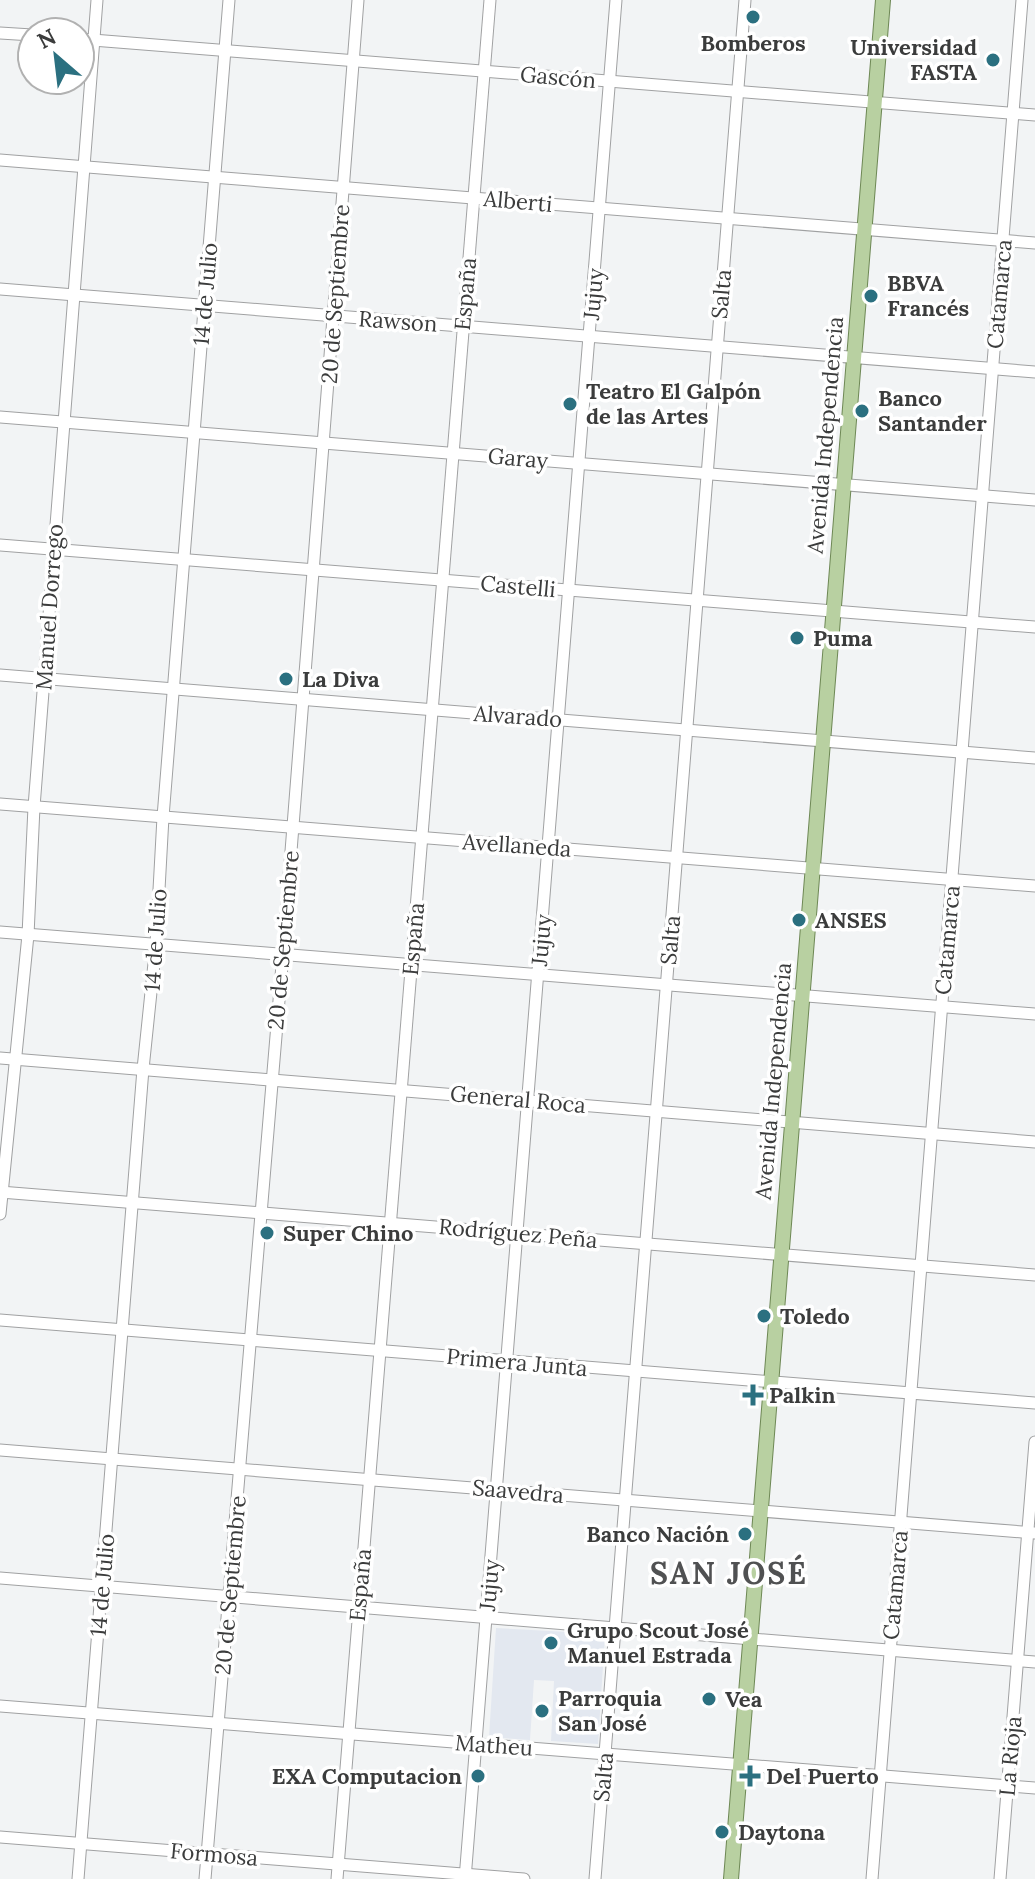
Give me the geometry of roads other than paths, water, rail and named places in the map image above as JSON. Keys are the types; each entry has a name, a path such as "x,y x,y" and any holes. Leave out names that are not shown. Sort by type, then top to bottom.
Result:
{"main road":[{"name":"Avenida Independencia","path":"731,1879 883,0"}],"street":[{"name":"14 de Julio","path":"78,1879 143,1069 156,944 163,817 229,0"},
{"name":"20 de Septiembre","path":"205,1879 283,953 358,0"},
{"name":"España","path":"337,1879 490,0"},
{"name":"Jujuy","path":"465,1877 616,0"},
{"name":"Salta","path":"595,1879 745,0"},
{"name":"Catamarca","path":"872,1879 1022,0"},
{"name":"Gascón","path":"96,41 1035,115"},
{"name":"Manuel Dorrego","path":"0,1214 28,935 34,807 83,167 85,96"},
{"name":"Alberti","path":"0,160 1035,243"},
{"name":"Rawson","path":"0,289 1035,372"},
{"name":"Garay","path":"0,417 1035,500"},
{"name":"Castelli","path":"0,545 1035,627"},
{"name":"Alvarado","path":"0,675 1035,758"},
{"name":"Avellaneda","path":"0,804 1035,886"},
{"path":"0,932 1035,1014"},
{"name":"General Roca","path":"0,1058 1035,1142"},
{"name":"Rodríguez Peña","path":"1,1192 1035,1275"},
{"name":"Primera Junta","path":"0,1320 1035,1403"},
{"name":"La Rioja","path":"1000,1879 1017,1660 1031,1533 1035,1442"},
{"name":"Saavedra","path":"0,1450 1031,1533"},
{"path":"0,1578 1035,1662"},
{"name":"Matheu","path":"0,1706 1035,1788"},
{"name":"Formosa","path":"0,1837 465,1877 524,1879"}],"place":[{"name":"Bomberos","path":"753,17"},
{"name":"Universidad FASTA","path":"993,60"},
{"name":"BBVA Francés","path":"871,296"},
{"name":"Teatro El Galpón de las Artes","path":"570,404"},
{"name":"Banco Santander","path":"862,411"},
{"name":"Puma","path":"797,638"},
{"name":"La Diva","path":"286,679"},
{"name":"ANSES","path":"799,920"},
{"name":"Super Chino","path":"267,1233"},
{"name":"Toledo","path":"764,1316"},
{"name":"Palkin","path":"753,1395"},
{"name":"Banco Nación","path":"745,1534"},
{"name":"Grupo Scout José Manuel Estrada","path":"551,1643"},
{"name":"Vea","path":"709,1699"},
{"name":"Parroquia San José","path":"542,1711"},
{"name":"EXA Computacion","path":"478,1776"},
{"name":"Del Puerto","path":"750,1776"},
{"name":"Daytona","path":"722,1832"}],"district":[{"name":"SAN JOSÉ","path":"729,1573"}]}
